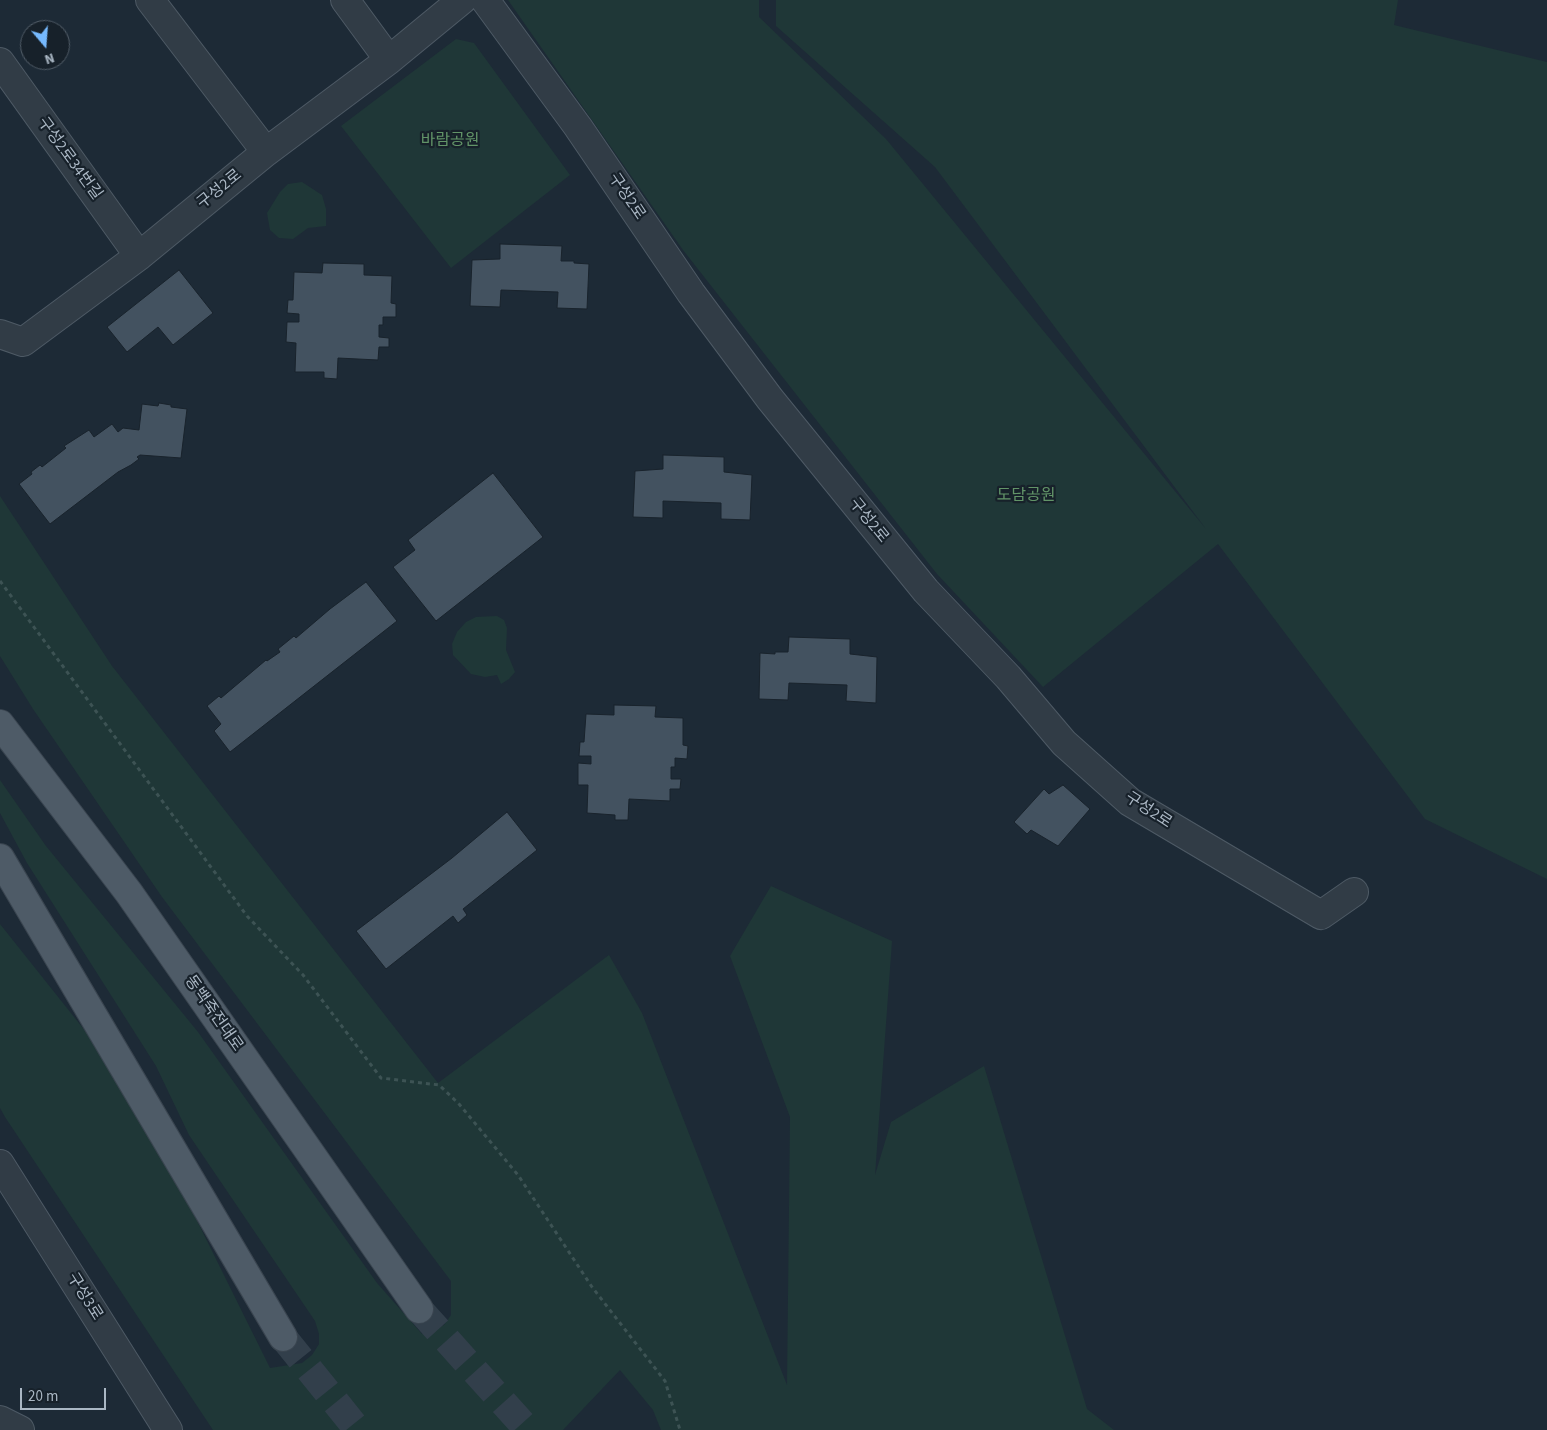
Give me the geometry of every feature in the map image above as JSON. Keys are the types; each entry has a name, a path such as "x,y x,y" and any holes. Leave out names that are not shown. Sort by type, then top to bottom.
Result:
{"main road":[{"path":"0,711 33,769"},
{"name":"동백죽전대로","path":"0,724 129,893 419,1309"},
{"path":"0,858 283,1337"},
{"path":"0,874 51,946"}],"street":[{"path":"150,0 266,152"},
{"path":"345,0 389,60"},
{"name":"구성2로","path":"11,338 139,256 266,152 389,60 462,0"},
{"name":"구성2로","path":"485,0 578,127 692,293 770,399 926,591 1008,677 1064,743 1130,802 1321,915 1354,892"},
{"name":"구성2로34번길","path":"0,62 139,256"},
{"name":"구성3로","path":"0,1164 168,1430"},
{"path":"0,1420 20,1430"}],"path":[{"path":"0,581 247,916 303,975 381,1078 438,1085 459,1104 518,1175 592,1287 665,1381 680,1430"}],"green space":[{"name":"도담공원","path":"508,0 759,0 759,17 886,139 1206,529 935,167 776,26 776,0 1398,0 1394,25 1547,62 1547,879 1425,819 1218,544 1043,687 937,574 683,250"},
{"name":"바람공원","path":"456,39 474,43 570,175 451,268 341,126"},
{"path":"302,182 322,195 326,209 326,226 308,228 293,239 279,238 270,230 267,213 280,192 288,184"},
{"path":"0,496 112,666 438,1083 609,955 642,1013 787,1385 790,1117 730,956 771,886 892,941 875,1175 891,1122 984,1066 1087,1409 1114,1430 661,1430 653,1410 620,1370 563,1430 213,1430 0,1108 0,924 90,1037 158,1142 270,1368 302,1363 312,1355 319,1344 319,1334 315,1321 189,1135 156,1066 27,863 0,813 0,780 46,846 198,1032 377,1283 422,1334 444,1325 451,1315 451,1281 162,897 33,709 0,656"},
{"path":"497,616 504,620 507,628 506,650 515,672 501,684 497,675 485,677 471,674 453,655 452,644 457,632 466,622 476,617"}],"building":[{"path":"500,244 562,246 561,261 589,264 587,309 557,308 558,292 501,290 500,307 470,306 472,260 500,259"},
{"path":"323,263 364,264 364,275 392,276 391,303 396,304 396,317 383,317 383,325 379,325 379,337 389,338 389,347 379,347 378,360 338,358 337,379 324,378 324,372 295,372 296,343 286,342 287,322 299,322 299,314 287,313 288,300 293,300 294,272 322,273"},
{"path":"179,270 213,313 173,345 158,327 127,352 107,327"},
{"path":"159,403 187,409 181,458 140,455 137,457 139,459 118,472 50,524 19,484 40,465 42,467 66,448 64,446 89,430 94,437 112,424 118,432 123,428 139,430 142,404 158,406"},
{"path":"663,455 724,457 724,472 752,475 750,520 721,519 721,503 663,501 663,518 633,517 635,471 663,469"},
{"path":"493,473 543,537 436,621 393,567 415,550 408,540"},
{"path":"366,582 397,621 230,752 214,731 221,724 207,706 219,696 221,698 266,660 280,652 278,649 294,636 296,638"},
{"path":"789,637 850,639 850,654 877,657 876,703 846,701 847,685 789,683 788,700 759,699 760,653 775,654 775,652 788,652"},
{"path":"614,705 656,706 655,717 683,718 683,745 688,746 687,759 675,758 675,767 671,767 671,779 681,779 680,789 670,789 670,801 629,799 628,820 615,820 615,815 587,813 588,785 578,785 578,763 591,764 591,756 579,756 580,742 584,742 586,714 614,715"},
{"path":"1063,785 1090,809 1058,846 1031,830 1027,834 1014,822 1044,789 1049,794"},
{"path":"507,812 537,850 463,909 467,915 458,923 453,916 386,969 356,931 452,858"}],"tunnel":[{"path":"419,1309 528,1430"},
{"path":"283,1337 358,1430"}]}
